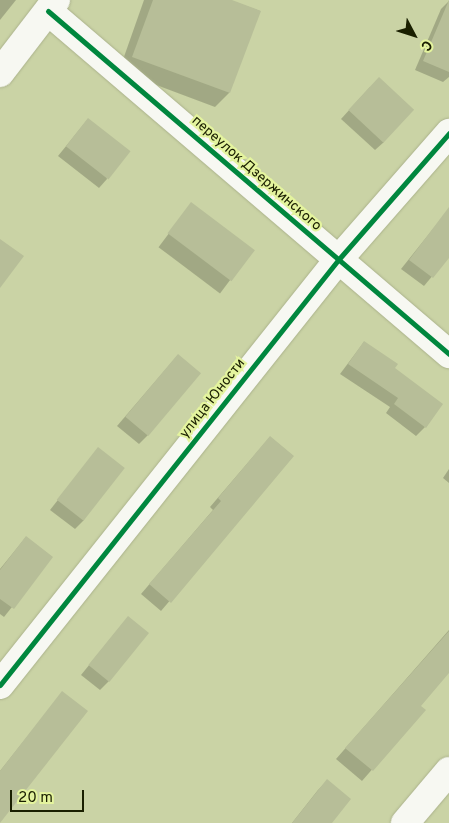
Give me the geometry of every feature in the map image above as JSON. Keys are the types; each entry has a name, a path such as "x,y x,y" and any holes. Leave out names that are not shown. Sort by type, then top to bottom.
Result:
{"street":[{"path":"0,73 52,5"},
{"name":"переулок Дзержинского","path":"52,5 338,260 449,354"},
{"name":"улица Юности","path":"0,685 338,260 449,133"},
{"path":"405,823 449,771"}],"building":[{"path":"153,0 232,0 261,11 230,93 132,57"},
{"path":"449,0 449,72 423,61"},
{"path":"379,77 414,110 383,143 348,110"},
{"path":"88,118 131,151 108,180 66,146"},
{"path":"191,202 255,250 231,281 168,233"},
{"path":"449,207 449,258 433,278 409,260"},
{"path":"0,239 24,256 0,288"},
{"path":"364,341 398,364 395,368 443,404 426,428 394,404 398,398 348,364"},
{"path":"178,354 201,373 148,436 125,417"},
{"path":"270,436 294,456 171,603 149,584 221,501 218,498"},
{"path":"98,447 125,468 84,521 57,500"},
{"path":"26,536 53,557 14,609 0,599 0,570"},
{"path":"128,616 149,633 109,682 88,665"},
{"path":"449,631 449,673 421,706 426,710 373,771 345,748"},
{"path":"62,691 88,711 0,823 0,771"},
{"path":"327,779 351,799 332,823 292,823"}],"cycle path":[{"path":"48,11 449,354"},
{"path":"0,685 338,260 449,133"}]}
